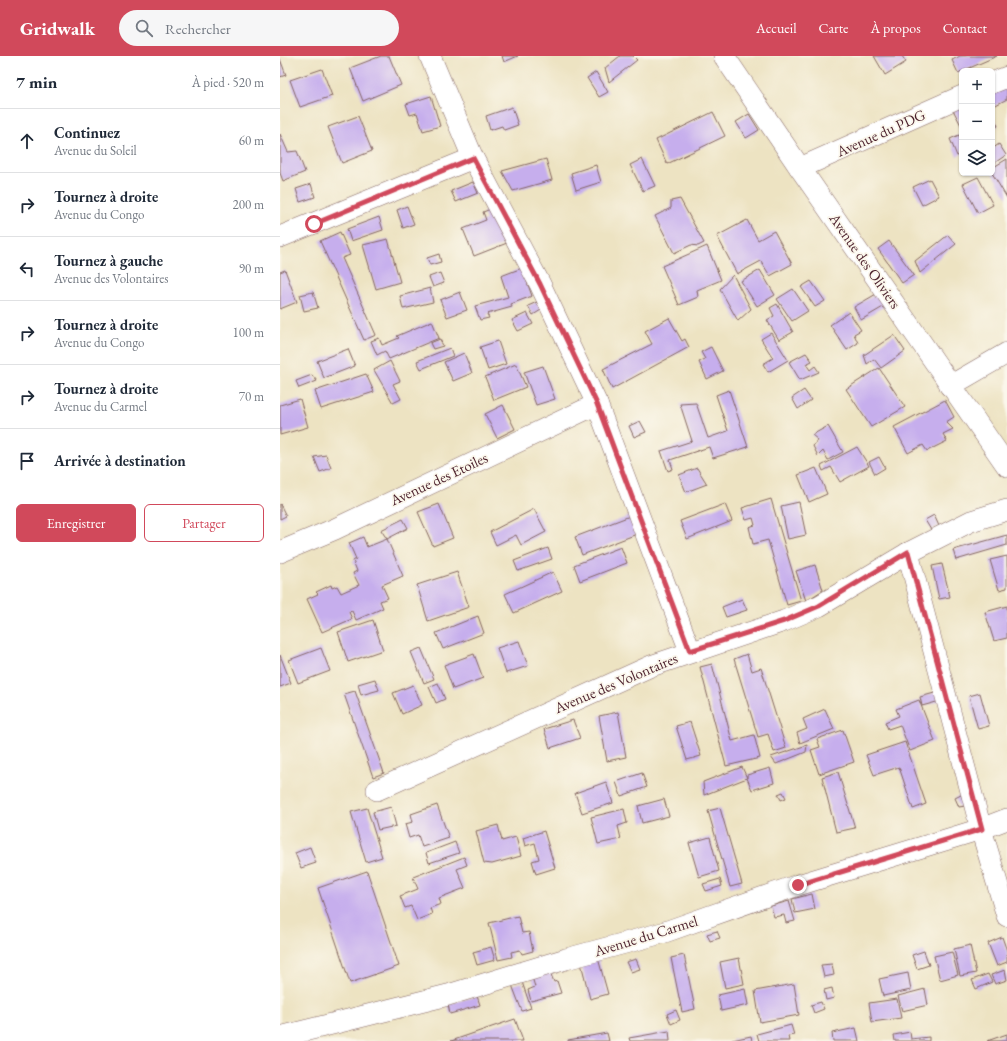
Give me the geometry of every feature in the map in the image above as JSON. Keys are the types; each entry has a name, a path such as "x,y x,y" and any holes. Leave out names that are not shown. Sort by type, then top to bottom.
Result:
{"street":[{"path":"430,56 473,158 540,284 597,404 690,651"},
{"name":"Avenue des Oliviers","path":"724,56 950,386 1007,466"},
{"path":"995,83 1007,77"},
{"name":"Avenue du PDG","path":"800,168 959,97"},
{"path":"280,237 473,158"},
{"path":"950,386 1007,353"},
{"name":"Avenue des Etoiles","path":"280,552 334,529 597,404"},
{"name":"Avenue des Volontaires","path":"377,790 651,666 690,651 784,621 819,606 908,552 971,521 1007,510"},
{"path":"908,552 982,829 1007,916"},
{"name":"Avenue du Carmel","path":"280,1037 448,995 566,959 662,933 798,885 982,829 1007,819"}],"building":[{"path":"381,56 389,56 401,85 363,101 350,68"},
{"path":"502,56 518,56 504,62"},
{"path":"620,56 633,56 637,60 609,82 605,68"},
{"path":"874,56 902,56 906,62 885,75"},
{"path":"960,56 997,56 969,68 959,68 958,73 952,60"},
{"path":"280,59 286,75 280,77"},
{"path":"322,69 332,96 300,107 290,80"},
{"path":"596,72 608,92 599,97 587,78"},
{"path":"1007,80 1007,99 995,105 995,104 995,86"},
{"path":"431,96 440,126 423,131 417,113 410,115 406,104"},
{"path":"959,104 959,121 952,108"},
{"path":"512,107 518,125 504,130 502,126 490,130 486,116"},
{"path":"713,112 725,136 667,164 656,140"},
{"path":"749,114 759,130 746,138 736,122"},
{"path":"358,116 372,151 342,163 328,127"},
{"path":"995,120 998,126 995,128"},
{"path":"280,134 288,152 297,151 305,172 283,181 280,173"},
{"path":"959,135 959,155 957,156 950,139"},
{"path":"999,144 1006,155 995,163 995,147"},
{"path":"546,159 552,180 513,191 502,171"},
{"path":"642,159 655,186 643,191 630,165"},
{"path":"1007,159 1007,198 994,176 995,166"},
{"path":"596,165 601,182 576,190 571,173"},
{"path":"978,177 993,205 978,213 963,184"},
{"path":"930,179 939,196 922,205 913,187"},
{"path":"473,182 478,193 456,202 451,191"},
{"path":"311,184 315,197 300,202 296,189"},
{"path":"680,199 704,243 698,246 691,245 674,253 655,216 671,208 671,201"},
{"path":"407,206 414,224 403,228 397,210"},
{"path":"493,208 507,243 474,256 463,229 486,220 483,212"},
{"path":"379,217 383,230 351,241 347,229"},
{"path":"747,220 758,240 774,231 792,264 770,276 761,261 737,274 717,236"},
{"path":"340,232 350,255 342,258 376,335 364,340 320,241"},
{"path":"948,235 956,244 920,273 915,261"},
{"path":"388,239 400,282 376,289 363,245"},
{"path":"889,241 914,275 902,283 878,249"},
{"path":"707,246 721,280 697,290 698,297 679,305 662,266"},
{"path":"439,254 441,262 430,265 427,258"},
{"path":"522,268 532,296 511,304 512,307 487,314 489,318 480,320 475,306 508,297 501,276"},
{"path":"285,270 297,302 280,309 280,272"},
{"path":"760,270 775,295 757,306 741,281"},
{"path":"440,273 444,283 433,287 429,277"},
{"path":"733,275 751,309 738,321 720,289"},
{"path":"811,281 825,301 815,307 801,287"},
{"path":"430,288 433,302 403,309 400,296"},
{"path":"793,289 808,311 792,321 777,299"},
{"path":"883,290 890,303 861,320 854,307"},
{"path":"313,292 318,308 304,311 300,295"},
{"path":"460,292 467,310 447,317 440,300"},
{"path":"537,302 541,310 533,315 528,306"},
{"path":"777,304 793,332 779,340 767,320 774,316 770,308"},
{"path":"849,312 861,330 854,334 858,343 847,350 830,325"},
{"path":"527,313 533,324 518,331 512,320"},
{"path":"669,318 682,341 685,339 689,347 612,389 603,369 652,344 645,331"},
{"path":"432,321 439,338 389,359 385,351 377,355 371,341 379,338 382,345 399,338 397,336"},
{"path":"771,333 788,360 768,372 763,364 773,358 761,339"},
{"path":"894,335 905,351 881,368 874,359 867,364 864,355"},
{"path":"440,339 443,346 433,349 430,343"},
{"path":"498,341 506,364 488,370 480,347"},
{"path":"711,347 723,371 707,379 699,362 705,359 701,352"},
{"path":"450,348 453,356 421,369 417,361"},
{"path":"348,349 355,366 324,378 317,361"},
{"path":"464,353 472,373 453,381 444,362"},
{"path":"806,353 812,361 806,364 810,370 815,366 819,372 800,380 789,362"},
{"path":"390,361 400,381 393,384 401,399 393,403 374,370"},
{"path":"516,364 526,387 494,400 485,377"},
{"path":"543,366 555,399 536,405 524,372"},
{"path":"879,368 905,407 871,427 846,389"},
{"path":"366,374 374,392 321,409 315,391"},
{"path":"312,375 317,381 299,388 296,381"},
{"path":"729,390 748,447 713,458 709,447 670,460 673,469 668,471 661,451 692,441 680,404 696,403 708,438 728,431 716,395"},
{"path":"804,390 811,400 798,409 792,398"},
{"path":"300,399 308,427 280,435 280,405"},
{"path":"945,400 954,417 946,422 953,429 943,434 947,441 927,451 923,445 908,453 894,427"},
{"path":"503,405 515,429 497,438 485,414"},
{"path":"640,421 646,432 634,437 629,426"},
{"path":"828,426 843,452 828,460 823,451 818,456 813,446 818,440 812,435"},
{"path":"857,447 869,466 840,482 831,467 823,471 821,466"},
{"path":"326,455 331,468 320,472 314,457"},
{"path":"879,457 885,468 875,474 869,462"},
{"path":"697,468 707,484 686,492 679,475"},
{"path":"816,468 827,494 809,502 798,475"},
{"path":"771,499 801,601 787,605 768,540 753,544 749,527 755,525 753,518 746,520 742,508"},
{"path":"799,502 806,535 788,539 781,506"},
{"path":"280,504 286,516 280,519"},
{"path":"439,504 453,538 433,546 418,512"},
{"path":"725,504 732,521 687,539 680,521"},
{"path":"534,509 546,532 521,545 516,535 496,545 490,532"},
{"path":"934,515 939,526 931,530 925,520"},
{"path":"630,516 637,534 582,555 575,537"},
{"path":"403,519 408,528 387,539 381,530"},
{"path":"1007,535 1007,545 956,560 953,550"},
{"path":"363,537 367,547 387,539 403,576 382,585 388,598 380,601 383,608 356,620 352,611 349,612 352,619 322,632 307,599 318,594 316,592 331,585 332,588 337,586 341,593 359,585 353,573 357,571 353,561 356,559 349,543"},
{"path":"621,547 627,563 580,581 574,565"},
{"path":"548,548 552,559 518,571 514,561"},
{"path":"1007,556 1007,588 999,590 990,560"},
{"path":"942,564 950,597 939,599 932,566"},
{"path":"815,565 823,590 806,601 796,571"},
{"path":"457,572 469,607 428,621 417,585"},
{"path":"553,572 562,591 514,613 505,594"},
{"path":"742,599 747,610 726,617 722,607"},
{"path":"1007,606 1007,638 994,641 985,612"},
{"path":"478,616 484,633 443,649 436,633"},
{"path":"373,620 383,650 348,662 338,632"},
{"path":"519,641 528,666 506,673 497,648"},
{"path":"321,648 330,671 298,683 289,660"},
{"path":"421,648 434,679 424,683 411,652"},
{"path":"474,654 483,678 453,689 444,665"},
{"path":"747,654 752,671 761,668 786,748 774,752 768,734 758,737 734,659"},
{"path":"280,655 291,683 280,687"},
{"path":"712,664 732,741 754,735 760,758 726,766 700,667"},
{"path":"375,679 379,690 361,695 358,684"},
{"path":"438,683 445,699 436,703 429,687"},
{"path":"413,685 422,705 402,714 393,693"},
{"path":"355,691 384,773 373,777 344,694"},
{"path":"938,692 940,701 922,706 920,697"},
{"path":"980,693 989,726 978,729 969,696"},
{"path":"919,700 935,741 910,751 900,725 888,729 885,722 899,716 896,709"},
{"path":"825,709 834,729 800,743 797,733 807,729 803,719"},
{"path":"618,712 626,757 607,761 599,716"},
{"path":"573,720 580,738 550,748 544,729"},
{"path":"690,722 701,756 687,760 676,726"},
{"path":"843,730 854,762 819,774 811,750 820,747 817,739"},
{"path":"905,742 926,804 913,809 899,767 874,775 866,755"},
{"path":"807,745 806,752 776,764 771,757"},
{"path":"742,767 747,778 704,795 703,782"},
{"path":"770,768 774,783 752,790 747,775"},
{"path":"838,772 855,828 836,832 822,777"},
{"path":"642,773 647,787 621,796 616,782"},
{"path":"606,782 613,803 582,813 575,793"},
{"path":"783,792 786,798 781,800 778,794"},
{"path":"961,795 965,806 959,807 955,798"},
{"path":"664,799 669,816 642,823 638,806"},
{"path":"437,805 449,838 422,847 418,835 409,838 405,824 413,822 411,814"},
{"path":"391,807 396,826 378,830 373,812"},
{"path":"367,808 382,857 366,862 351,812"},
{"path":"720,808 742,884 730,887 708,811"},
{"path":"624,809 627,823 618,826 621,839 598,844 591,817"},
{"path":"498,825 502,841 516,837 521,856 492,864 484,863 476,831"},
{"path":"544,831 555,868 536,874 532,861 539,859 535,843 525,846 523,838"},
{"path":"710,837 719,871 699,877 689,843"},
{"path":"455,842 459,853 429,863 426,853"},
{"path":"310,847 316,863 301,868 295,853"},
{"path":"464,857 467,865 457,869 465,888 439,898 441,904 430,908 432,914 417,920 411,906 405,908 400,896 418,889 413,877"},
{"path":"367,871 399,966 350,983 318,888"},
{"path":"720,879 722,886 706,891 703,884"},
{"path":"812,894 815,909 795,913 792,899"},
{"path":"789,901 795,921 786,923 784,915 774,917 771,906"},
{"path":"518,916 522,933 529,932 533,951 522,954 520,950 511,952 512,957 498,960 489,923"},
{"path":"717,931 720,938 710,941 707,934"},
{"path":"1002,937 1007,951 1007,962 997,966 988,943"},
{"path":"970,945 976,973 960,976 954,949"},
{"path":"491,947 495,960 477,965 473,952"},
{"path":"924,951 929,965 917,969 912,955"},
{"path":"952,952 958,975 940,980 934,956"},
{"path":"684,955 695,1009 682,1012 671,958"},
{"path":"598,958 608,994 590,999 581,963"},
{"path":"739,958 744,984 725,988 720,962"},
{"path":"636,959 640,969 631,972 626,962"},
{"path":"832,964 834,975 824,977 821,965"},
{"path":"1005,970 1007,980 995,984 991,975"},
{"path":"550,972 554,982 557,981 561,993 531,1001 528,990 535,987 532,977"},
{"path":"908,973 911,990 883,996 879,979"},
{"path":"988,974 992,982 976,989 972,980"},
{"path":"522,982 531,1008 522,1011 512,985"},
{"path":"794,984 799,1015 760,1022 755,991"},
{"path":"832,988 834,998 826,1000 824,990"},
{"path":"745,989 748,1005 721,1011 718,995"},
{"path":"925,989 928,1005 902,1011 898,996"},
{"path":"477,996 480,1005 450,1014 448,1004"},
{"path":"897,999 901,1018 872,1022 869,1003"},
{"path":"821,1002 824,1009 814,1013 811,1005"},
{"path":"676,1010 680,1020 671,1024 667,1014"},
{"path":"515,1019 523,1041 451,1041"},
{"path":"791,1025 794,1035 788,1036 789,1041 759,1041 757,1034"},
{"path":"856,1028 859,1041 833,1041 832,1033"},
{"path":"669,1031 670,1041 630,1041 629,1038"},
{"path":"910,1032 911,1039 929,1037 929,1041 895,1041 894,1035"},
{"path":"607,1033 609,1041 568,1041 568,1040"},
{"path":"1007,1034 1007,1041 987,1041"},
{"path":"751,1036 752,1041 732,1041 732,1040"}],"route":[{"path":"314,224 473,158 540,284 597,404 644,525 690,651 784,621 819,606 908,552 982,829 892,855 798,885"}]}
